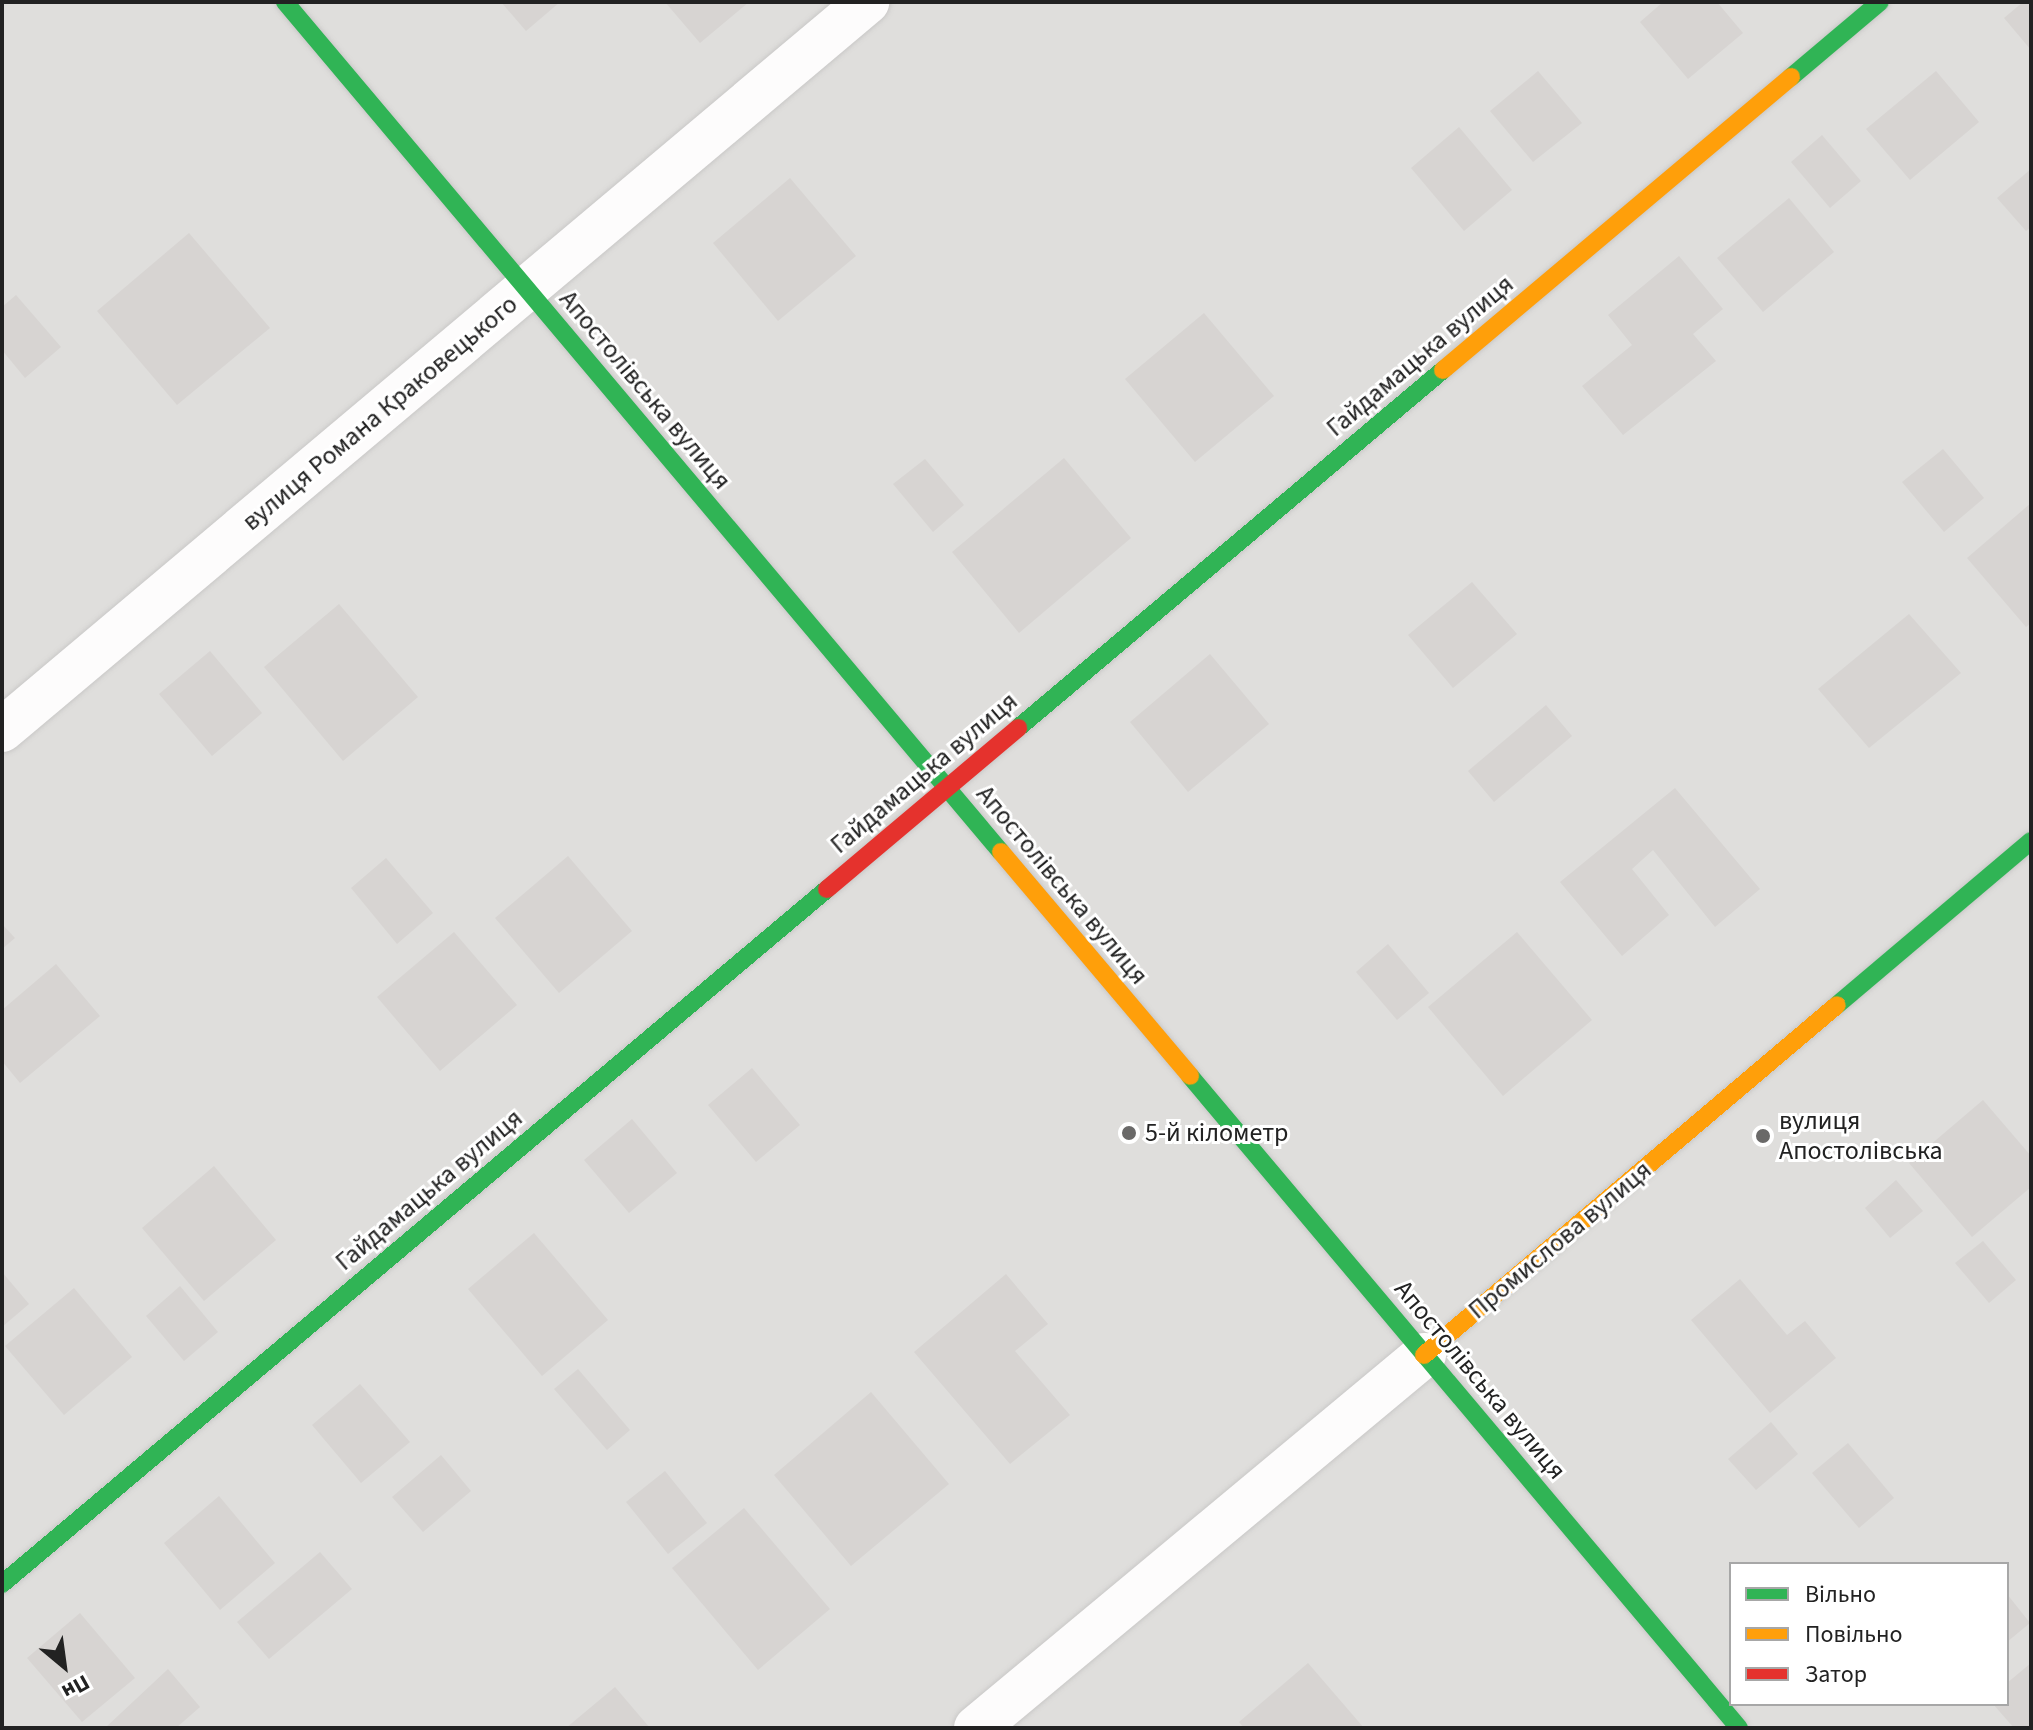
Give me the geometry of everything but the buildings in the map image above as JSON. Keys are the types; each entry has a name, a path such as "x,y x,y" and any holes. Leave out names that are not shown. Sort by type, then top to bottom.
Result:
{"street":[{"name":"Апостолівська вулиця","path":"285,2 1739,1728"},
{"name":"вулиця Романа Краковецького","path":"2,730 867,2"},
{"name":"Гайдамацька вулиця","path":"2,1584 1880,2"},
{"name":"Промислова вулиця","path":"976,1728 1424,1355 2031,841"}],"shaded area":[{"path":"2,2 2031,2 2031,1728 2,1728"}],"traffic: fast":[{"path":"285,2 1001,852"},
{"path":"1791,77 1880,2"},
{"path":"1018,728 1443,370"},
{"path":"1837,1005 2031,841"},
{"path":"2,1584 827,889"},
{"path":"1190,1076 1739,1728"}],"traffic: slow":[{"path":"1443,370 1791,77"},
{"path":"1001,852 1190,1076"},
{"path":"1424,1355 1837,1005"}],"traffic: jam":[{"path":"827,889 1018,728"}],"place":[{"name":"5-й кілометр","path":"1129,1133"},
{"name":"вулиця Апостолівська","path":"1763,1136"}]}
